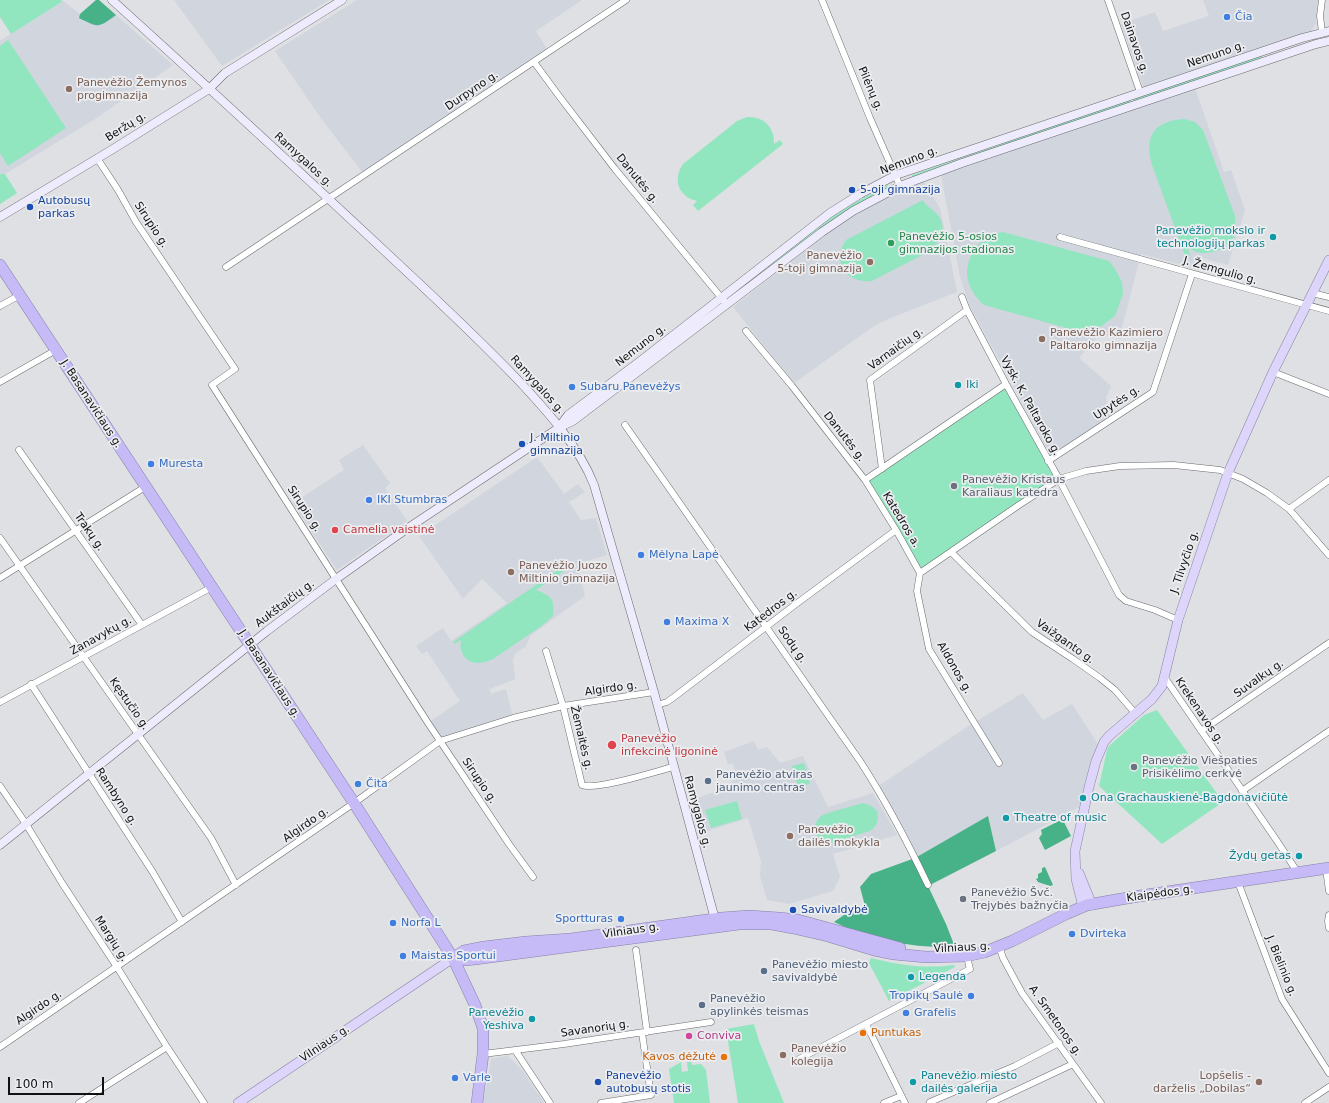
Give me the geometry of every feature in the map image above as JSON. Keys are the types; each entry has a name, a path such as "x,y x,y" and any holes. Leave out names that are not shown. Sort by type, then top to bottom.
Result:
{"highway":[{"name":"J. Basanavičiaus g.","path":"0,265 354,803 453,958 475,1005 483,1028 482,1054 476,1103"},
{"name":"Klaipėdos g.","path":"999,946 1087,906 1327,869"},
{"name":"Vilniaus g.","path":"453,958 465,960 475,959 716,923 772,924 803,930 874,950 894,954 926,957 965,953 999,946"}],"main road":[{"name":"Ramygalos g.","path":"112,0 329,199 492,352 560,427 586,467 594,485 654,692 716,923"},
{"name":"Beržų g.","path":"0,217 209,89 225,73 342,0"},
{"name":"Nemuno g.","path":"560,427 568,415 639,362 830,213 860,194 896,176 1140,92 1326,31"},
{"name":"Nemuno g.","path":"519,455 560,427 584,414 822,232 854,211 900,186 962,163 1316,44 1329,41"},
{"name":"J. Tilvyčio g.","path":"1087,906 1088,892 1076,867 1075,851 1089,787 1101,749 1109,736 1158,693 1162,686 1178,620 1228,473 1272,372 1329,260"},
{"name":"Aukštaičių g.","path":"0,845 250,644 336,579 414,524 519,455"},
{"name":"Vilniaus g.","path":"238,1103 453,958"}],"street":[{"name":"Durpyno g.","path":"226,267 626,0"},
{"name":"Pilėnų g.","path":"822,0 870,118 900,186"},
{"name":"Dainavos g.","path":"1108,0 1140,92"},
{"path":"1322,0 1320,16 1326,31"},
{"name":"Danutės g.","path":"534,62 615,169 727,305"},
{"name":"Sirupio g.","path":"97,158 118,190 136,222 234,368 212,385 440,741 533,877"},
{"name":"J. Žemgulio g.","path":"1060,237 1329,311"},
{"name":"Upytės g.","path":"1048,461 1153,392 1192,274"},
{"path":"1312,293 1329,297"},
{"path":"0,306 20,295"},
{"name":"Vysk. K. Paltaroko g.","path":"962,297 967,310 1059,479 1119,596 1126,601 1155,610 1178,620"},
{"name":"Varnaičių g.","path":"882,469 870,380 967,310"},
{"name":"Danutės g.","path":"746,331 792,386 864,480"},
{"path":"0,382 56,350"},
{"path":"1272,372 1329,394"},
{"path":"864,480 1006,384"},
{"name":"Sodų g.","path":"625,424 767,626 877,787 915,858 928,886"},
{"name":"Trakų g.","path":"19,450 142,625"},
{"path":"920,573 1059,479 1086,471 1120,466 1174,465 1220,470 1256,485 1289,509 1329,556"},
{"name":"Katedros a.","path":"864,480 896,530 920,573"},
{"path":"1289,509 1329,480"},
{"path":"0,578 145,487"},
{"name":"Katedros g.","path":"657,705 667,702 674,697 896,530"},
{"name":"Kęstučio g.","path":"0,538 211,838 236,885"},
{"name":"Vaižganto g.","path":"951,552 1032,632 1100,678 1115,690 1135,713"},
{"name":"Aldonos g.","path":"920,573 917,591 929,649 999,763"},
{"name":"Zanavykų g.","path":"0,702 31,684 84,658 212,587"},
{"name":"Suvalkų g.","path":"1201,732 1329,643"},
{"name":"Žemaitės g.","path":"546,651 563,706 581,783 584,786 588,787 623,781 673,767"},
{"name":"Krekenavos g.","path":"1165,678 1298,873"},
{"name":"Rambyno g.","path":"31,684 152,870 182,922"},
{"name":"Algirdo g.","path":"0,1047 354,803 440,741 513,718 563,706 654,692"},
{"path":"1242,791 1329,731"},
{"name":"Margių g.","path":"0,786 26,824 63,885 117,966 167,1047 204,1103"},
{"path":"1327,869 1329,891"},
{"name":"J. Bielinio g.","path":"1238,882 1282,999 1329,1073"},
{"path":"1329,915 1329,928"},
{"name":"A. Smetonos g.","path":"999,946 1003,958 1022,993 1101,1103"},
{"path":"601,1103 652,1095 636,950"},
{"path":"798,1059 970,970 965,953"},
{"name":"Savanorių g.","path":"482,1054 711,1022"},
{"path":"866,1024 905,1103"},
{"path":"930,1102 1015,1066 1059,1044"},
{"path":"79,1103 167,1047"},
{"path":"515,1050 550,1103"},
{"path":"990,1103 1073,1064"},
{"path":"1304,1103 1329,1087"},
{"path":"884,1103 901,1096"}],"shaded area":[{"name":"Panevėžio Žemynos progimnazija","path":"96,0 99,0 173,65 95,119 5,174 0,174 0,41 63,1 80,14"},
{"path":"174,0 329,0 222,66"},
{"path":"357,0 582,0 536,31 547,49 363,173 320,117 275,51"},
{"path":"1203,0 1318,0 1316,23 1311,31 1143,87 1121,24 1155,12 1163,31 1209,16"},
{"path":"1195,88 1224,172 1231,170 1245,210 1228,265 1202,258 1198,269 1141,254 1119,339 1098,333 1095,340 1079,358 1111,386 1106,398 1110,417 1051,456 970,306 960,277 941,175"},
{"name":"Panevėžio 5-toji gimnazija","path":"923,181 940,208 957,292 874,326 794,383 733,307 827,233 894,193"},
{"path":"363,445 390,483 385,488 407,521 337,570 293,503 344,470 339,460"},
{"name":"Panevėžio Juozo Miltinio gimnazija","path":"537,457 564,494 578,484 585,492 569,502 581,520 596,518 607,555 577,564 585,596 531,635 526,646 515,654 513,660 515,679 490,689 488,685 491,694 506,689 513,718 440,741 428,723 460,701 427,651 422,654 416,646 443,628 451,641 507,603 482,579 463,599 419,536"},
{"path":"1023,693 1043,720 1072,704 1101,749 1085,804 996,851 988,817 915,858 877,787 970,725"},
{"path":"754,741 758,750 767,747 780,763 803,756 828,807 873,793 897,835 833,854 840,877 833,891 789,904 767,900 760,876 761,861 748,818 701,833 691,800 730,787 729,784 737,777 733,763 728,764 724,752"},
{"path":"507,1056 523,1071 544,1103 483,1103 491,1059"}],"green space":[{"path":"0,0 63,1 11,34 0,17"},
{"path":"96,0 99,0 116,15 98,25 91,24 79,18 80,14"},
{"path":"8,40 66,128 8,166 0,153 0,46"},
{"path":"1262,55 1262,58 1134,102 1133,99"},
{"path":"1130,100 1131,102 912,177 912,175"},
{"path":"747,117 759,119 767,124 773,133 774,144 780,140 783,144 698,211 693,205 697,201 686,196 679,187 678,176 683,164 737,121"},
{"path":"1184,119 1195,122 1203,130 1235,216 1236,227 1233,238 1227,245 1217,251 1207,253 1197,252 1188,248 1190,256 1186,258 1152,165 1149,146 1154,132 1159,127 1174,120"},
{"path":"0,174 5,174 17,193 0,204"},
{"path":"888,185 889,188 729,297 834,216 854,203"},
{"name":"Panevėžio 5-osios gimnazijos stadionas","path":"923,200 940,218 943,228 938,243 930,251 872,281 855,279 848,275 841,263 840,256 846,240"},
{"path":"1003,232 1109,261 1122,282 1123,294 1115,316 1093,330 1081,332 984,305 975,295 968,282 967,273 969,261 975,249 983,240 989,236"},
{"path":"1006,384 1059,479 920,573 865,480"},
{"path":"562,567 564,571 536,590 551,598 553,605 553,616 543,625 493,659 474,663 466,659 461,648 461,640 454,644 453,642"},
{"path":"1157,710 1223,802 1162,844 1099,786 1109,746 1144,715"},
{"path":"804,763 810,784 798,787 792,766"},
{"path":"737,801 742,819 711,828 705,810"},
{"path":"862,803 870,805 877,811 878,817 875,827 870,831 831,843 820,840 816,834 815,826 817,821 823,815"},
{"path":"988,816 996,851 928,886 955,947 908,945 878,939 848,929 834,922 848,912 865,906 860,887 871,874 915,858"},
{"path":"1059,821 1064,822 1071,836 1045,850 1039,838 1042,834 1041,830"},
{"path":"1045,867 1053,885 1050,886 1038,882 1036,879 1038,878 1038,874 1042,872 1042,868"},
{"path":"871,958 912,966 933,967 954,965 955,967 889,1001 869,963"},
{"path":"754,1024 759,1041 784,1103 738,1103 726,1029"},
{"path":"691,1061 692,1065 701,1064 706,1070 710,1103 674,1103 669,1069 681,1062 682,1072 688,1071 687,1062"}],"place":[{"name":"Čia","path":"1227,17"},
{"name":"Panevėžio Žemynos progimnazija","path":"69,89"},
{"name":"5-oji gimnazija","path":"852,190"},
{"name":"Autobusų parkas","path":"30,207"},
{"name":"Panevėžio mokslo ir technologijų parkas","path":"1273,237"},
{"name":"Panevėžio 5-osios gimnazijos stadionas","path":"891,243"},
{"name":"Panevėžio 5-toji gimnazija","path":"870,262"},
{"name":"Panevėžio Kazimiero Paltaroko gimnazija","path":"1042,339"},
{"name":"Iki","path":"958,385"},
{"name":"Subaru Panevėžys","path":"572,387"},
{"name":"J. Miltinio gimnazija","path":"522,444"},
{"name":"Muresta","path":"151,464"},
{"name":"Panevėžio Kristaus Karaliaus katedra","path":"954,486"},
{"name":"IKI Stumbras","path":"369,500"},
{"name":"Camelia vaistinė","path":"335,530"},
{"name":"Mėlyna Lapė","path":"641,555"},
{"name":"Panevėžio Juozo Miltinio gimnazija","path":"511,572"},
{"name":"Maxima X","path":"667,622"},
{"name":"Panevėžio infekcinė ligoninė","path":"612,745"},
{"name":"Panevėžio Viešpaties Prisikėlimo cerkvė","path":"1134,767"},
{"name":"Panevėžio atviras jaunimo centras","path":"708,781"},
{"name":"Čita","path":"358,784"},
{"name":"Ona Grachauskienė-Bagdonavičiūtė","path":"1083,798"},
{"name":"Theatre of music","path":"1006,818"},
{"name":"Panevėžio dailės mokykla","path":"790,836"},
{"name":"Žydų getas","path":"1299,856"},
{"name":"Panevėžio Švč. Trejybės bažnyčia","path":"963,899"},
{"name":"Savivaldybė","path":"793,910"},
{"name":"Sportturas","path":"621,919"},
{"name":"Norfa L","path":"393,923"},
{"name":"Dvirteka","path":"1072,934"},
{"name":"Maistas Sportui","path":"403,956"},
{"name":"Panevėžio miesto savivaldybė","path":"764,971"},
{"name":"Legenda","path":"911,977"},
{"name":"Tropikų Saulė","path":"971,996"},
{"name":"Panevėžio apylinkės teismas","path":"702,1005"},
{"name":"Grafelis","path":"906,1013"},
{"name":"Panevėžio Yeshiva","path":"532,1019"},
{"name":"Puntukas","path":"863,1033"},
{"name":"Conviva","path":"689,1036"},
{"name":"Panevėžio kolegija","path":"783,1055"},
{"name":"Kavos dėžutė","path":"724,1057"},
{"name":"Varle","path":"455,1078"},
{"name":"Panevėžio autobusų stotis","path":"598,1082"},
{"name":"Panevėžio miesto dailės galerija","path":"913,1082"},
{"name":"Lopšelis - darželis „Dobilas“","path":"1259,1082"}]}
